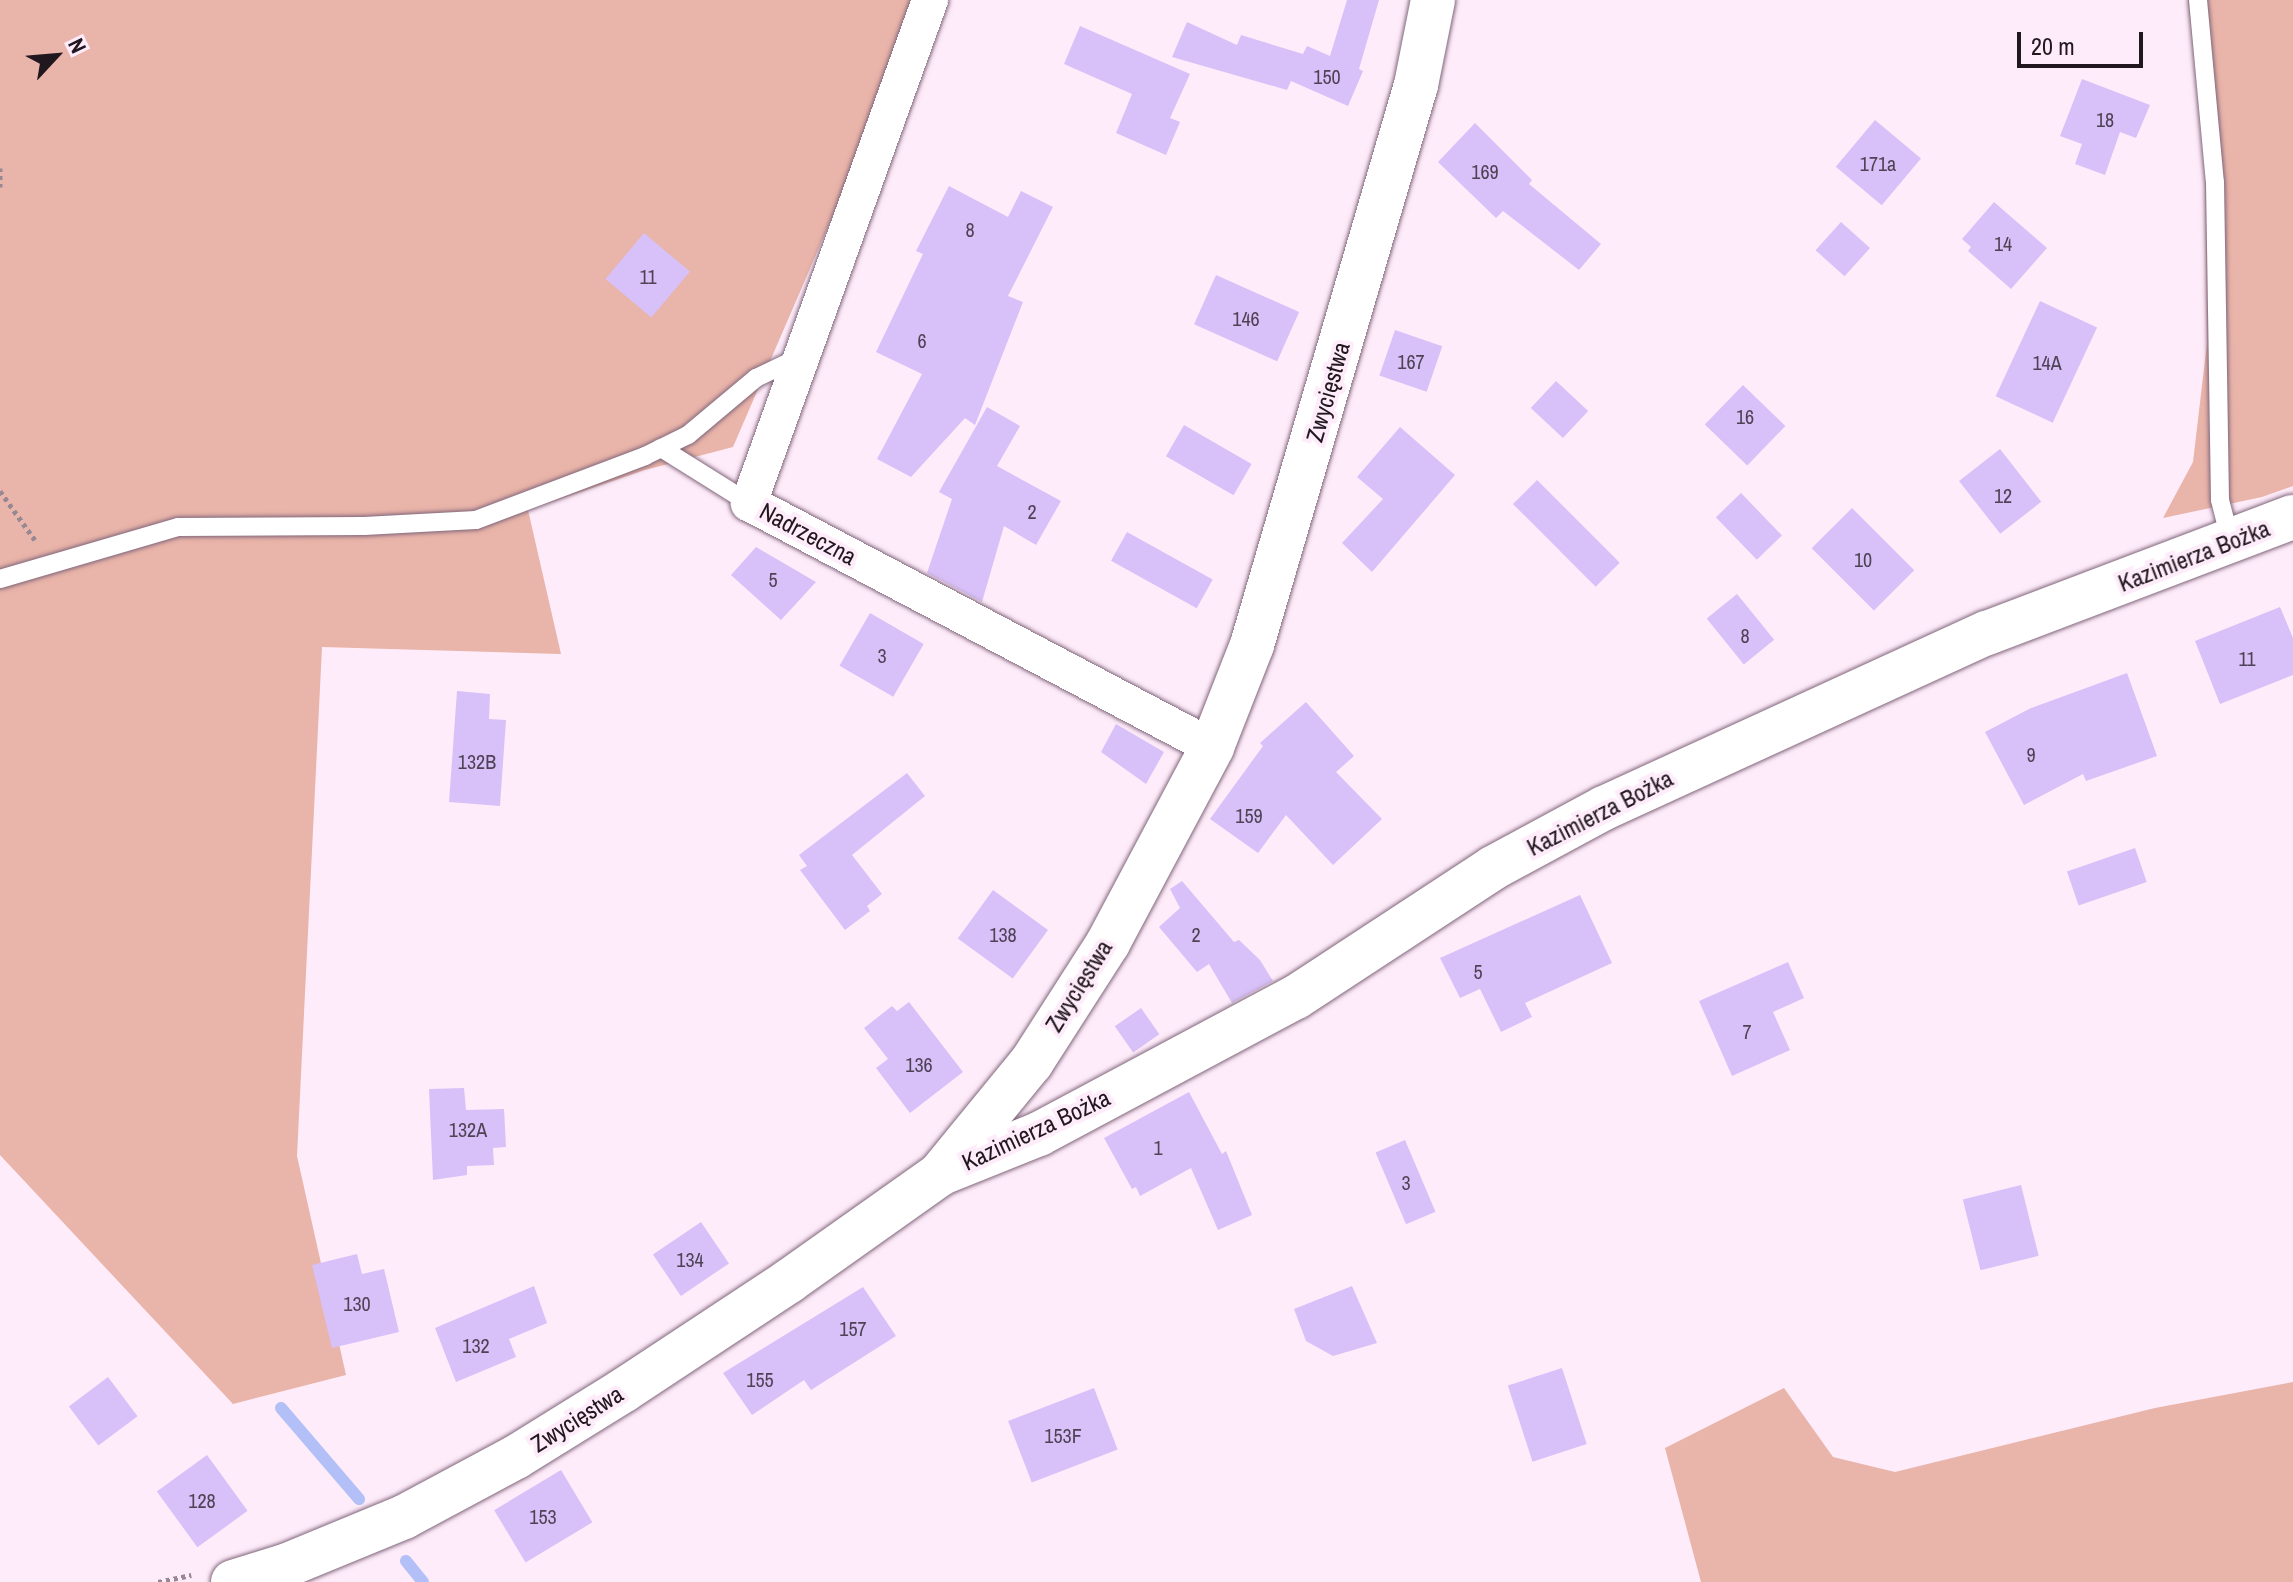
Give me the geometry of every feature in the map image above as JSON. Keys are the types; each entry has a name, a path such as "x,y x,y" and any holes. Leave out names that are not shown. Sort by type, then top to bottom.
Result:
{"street":[{"name":"Nadrzeczna","path":"930,0 749,503 1212,747"},
{"name":"Zwycięstwa","path":"216,1578 285,1566 404,1517 516,1457 789,1281 940,1174 1031,1063 1108,943 1212,747 1252,645 1315,439 1416,85 1433,0"},
{"name":"Kazimierza Bożka","path":"940,1174 1039,1134 1296,997 1493,868 1604,808 1987,633 2293,517"}],"lane":[{"path":"2198,0 2215,182 2220,500 2231,543"},
{"path":"0,579 178,527 364,526 476,520 688,435 756,378 802,356"},
{"path":"661,448 749,503"}],"path":[{"path":"0,168 0,187"},
{"path":"0,491 52,563"},
{"path":"158,1582 216,1578"}],"shaded area":[{"path":"0,0 926,0 733,447 645,470 528,510 561,654 322,647 297,1156 346,1375 233,1404 0,1155"},
{"path":"2188,0 2293,0 2293,486 2262,497 2163,518 2193,462 2207,343 2205,159"},
{"path":"2293,1382 2293,1582 1701,1582 1665,1448 1784,1388 1833,1457 1895,1472 2155,1408"}],"building":[{"path":"1347,0 1379,0 1359,69 1363,71 1348,106 1291,81 1287,90 1172,57 1187,22 1237,45 1241,35 1303,54 1307,46 1330,56"},
{"path":"1080,26 1190,74 1170,118 1180,122 1166,155 1116,133 1132,94 1064,64"},
{"path":"2082,79 2150,105 2136,138 2120,132 2105,175 2075,164 2082,144 2060,136"},
{"path":"1875,120 1921,159 1882,205 1836,167"},
{"path":"1475,123 1532,180 1529,184 1601,244 1579,270 1503,211 1496,218 1438,162"},
{"path":"949,186 1008,217 1021,191 1053,207 1008,296 1023,302 975,425 965,418 911,477 877,459 922,374 876,352 923,254 916,251"},
{"path":"1994,202 2047,248 2011,289 1968,251 1971,247 1962,239"},
{"path":"1841,222 1870,248 1845,276 1816,250"},
{"path":"644,233 690,272 651,318 605,279"},
{"path":"1216,275 1299,312 1277,361 1194,324"},
{"path":"2040,301 2097,328 2053,423 1996,396"},
{"path":"1395,330 1442,346 1427,392 1379,375"},
{"path":"1556,381 1588,411 1563,438 1531,408"},
{"path":"1743,385 1785,426 1747,466 1705,425"},
{"path":"987,407 1020,426 997,466 1061,501 1036,545 1004,526 982,602 927,573 952,499 939,492"},
{"path":"1184,425 1252,464 1234,495 1166,456"},
{"path":"1400,427 1455,475 1372,572 1342,543 1383,499 1357,477"},
{"path":"2000,449 2041,502 2000,534 1959,481"},
{"path":"1537,480 1620,563 1596,587 1513,504"},
{"path":"1741,493 1782,535 1757,560 1716,517"},
{"path":"1852,508 1914,570 1874,611 1812,548"},
{"path":"1127,532 1213,580 1197,608 1111,561"},
{"path":"756,547 816,582 781,620 731,575"},
{"path":"1737,594 1774,640 1744,664 1707,619"},
{"path":"2280,607 2293,638 2293,675 2220,704 2195,641"},
{"path":"870,613 924,644 893,697 840,666"},
{"path":"2127,673 2157,756 2086,781 2083,774 2024,805 1985,732 2031,708"},
{"path":"457,691 490,694 489,719 506,720 500,806 449,802"},
{"path":"1306,702 1354,756 1336,772 1382,819 1333,865 1286,815 1258,853 1210,819 1263,746 1260,743"},
{"path":"1116,724 1164,752 1146,784 1101,752"},
{"path":"907,773 925,796 852,855 882,894 867,906 870,911 845,930 800,870 807,866 799,855"},
{"path":"2135,848 2147,882 2079,905 2067,871"},
{"path":"1182,881 1234,942 1239,940 1260,960 1273,981 1232,1003 1209,964 1197,972 1159,927 1180,908 1170,889"},
{"path":"993,890 1048,930 1013,979 958,939"},
{"path":"1580,895 1612,963 1525,1003 1532,1017 1501,1032 1480,989 1460,998 1440,958"},
{"path":"1788,962 1804,998 1773,1012 1790,1050 1732,1076 1699,1001"},
{"path":"909,1002 963,1072 910,1113 876,1068 888,1059 864,1028 892,1006 897,1011"},
{"path":"1141,1008 1159,1034 1133,1053 1115,1026"},
{"path":"464,1088 466,1110 504,1109 506,1147 493,1148 494,1165 467,1166 467,1175 433,1180 429,1089"},
{"path":"1189,1092 1222,1154 1226,1151 1252,1215 1218,1230 1191,1168 1140,1196 1136,1187 1132,1189 1104,1138"},
{"path":"1405,1140 1435,1212 1406,1224 1376,1153"},
{"path":"2021,1185 2039,1256 1980,1270 1963,1200"},
{"path":"701,1222 729,1263 681,1296 653,1254"},
{"path":"357,1254 362,1274 384,1269 399,1332 332,1348 312,1265"},
{"path":"534,1286 547,1323 509,1339 516,1357 456,1382 435,1328"},
{"path":"1352,1286 1377,1343 1333,1356 1306,1341 1294,1309"},
{"path":"863,1287 896,1336 811,1390 804,1380 752,1415 723,1373"},
{"path":"1562,1368 1587,1444 1533,1462 1508,1386"},
{"path":"108,1377 137,1416 98,1446 69,1406"},
{"path":"1094,1388 1118,1450 1032,1483 1008,1421"},
{"path":"207,1455 248,1511 197,1547 157,1491"},
{"path":"561,1470 592,1522 526,1562 494,1510"}],"waterway":[{"path":"281,1408 359,1499"},
{"path":"406,1561 423,1582"}]}
